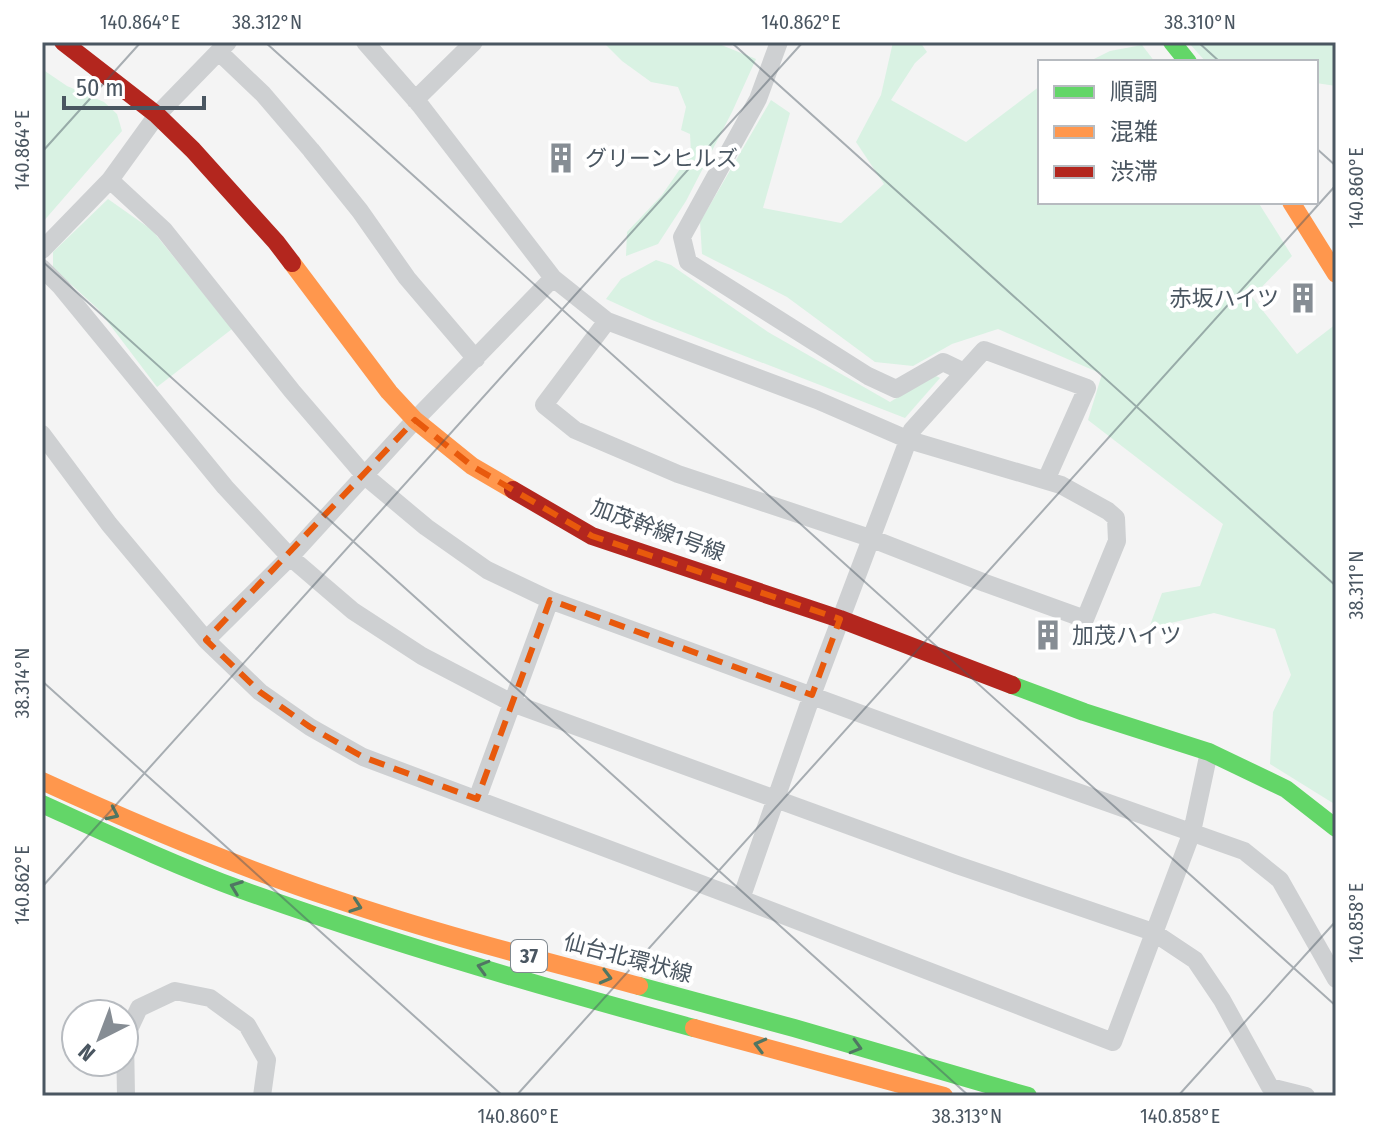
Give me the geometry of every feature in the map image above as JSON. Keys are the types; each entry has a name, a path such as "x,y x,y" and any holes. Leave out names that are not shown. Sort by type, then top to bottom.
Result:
{"main road":[{"name":"加茂幹線1号線","path":"63,42 157,115 193,150 276,242 389,392 415,420 472,466 592,536 840,619 1084,712 1209,752 1286,789 1336,828"},
{"path":"1172,42 1186,60"},
{"path":"1292,204 1336,274"},
{"name":"仙台北環状線","path":"42,781 216,857 382,914 496,948 764,1019 1028,1096"},
{"name":"37","path":"42,804 239,888 368,933 944,1096"}],"street":[{"path":"365,42 415,100 553,278 607,321 817,400 909,440 1061,485 1108,511 1116,518 1117,541 1085,619 870,538 678,474 575,430 544,405 607,321"},
{"path":"415,100 474,42"},
{"path":"779,42 758,99 682,237 688,262 868,376 896,389 943,362 964,372"},
{"path":"42,250 110,180 157,115 223,47 311,150 360,211 407,278 476,359"},
{"path":"110,180 164,230 292,391 365,476 426,527 487,570 550,600 1244,851 1280,880 1336,979"},
{"path":"42,268 225,487 290,557 353,611 422,656 512,703 957,865 1153,932 1195,960 1222,1000 1270,1087 1306,1096"},
{"path":"206,640 290,557 415,420 553,278"},
{"path":"741,899 812,695 912,430 984,350 1087,388 1046,480"},
{"path":"42,434 109,524 206,640 260,692 310,727 363,757 1113,1042 1192,832 1209,752"},
{"path":"477,799 550,600"},
{"path":"126,1096 125,1038 139,1008 175,991 210,998 247,1025 267,1060 262,1096"}],"highlighted area":[{"path":"415,420 472,466 592,536 840,619 812,695 550,600 477,799 363,757 310,727 260,692 206,640"}],"green space":[{"path":"603,42 714,42 756,59 686,201 658,244 626,256 627,232 662,195 691,153 690,134 681,130 686,107 678,87 651,82 622,61"},
{"path":"893,42 920,42 927,52 915,63 891,100 966,142 1038,88 1038,204 1259,204 1292,256 1252,297 1297,354 1336,324 1336,805 1270,764 1273,712 1291,675 1275,629 1214,613 1149,628 1162,593 1200,586 1223,524 1088,420 1102,374 998,329 952,344 913,366 875,362 787,297 702,254 700,222 771,100 790,113 763,208 841,223 884,184 856,142 881,95"},
{"path":"1188,42 1336,42 1336,86 1318,83 1318,60 1204,60"},
{"path":"1142,45 1153,60 1092,60 1110,51"},
{"path":"42,69 67,86 104,102 117,114 122,131 42,223"},
{"path":"108,199 152,230 232,329 157,387 98,309 53,268 53,252"},
{"path":"656,260 671,265 768,332 890,402 934,375 940,378 905,418 652,320 606,299 621,279"}],"traffic: fast":[{"path":"1172,42 1186,60"},
{"path":"1012,685 1209,752 1286,789 1336,828"},
{"path":"42,804 242,890 466,964 694,1028"},
{"path":"639,986 1028,1096"}],"traffic: slow":[{"path":"1292,204 1336,274"},
{"path":"292,263 389,392 415,420 472,466 513,490"},
{"path":"42,781 187,844 298,886 448,934 639,986"},
{"path":"694,1028 944,1096"}],"traffic: jam":[{"path":"63,42 157,115 193,150 292,263"},
{"path":"513,490 592,536 840,619 1012,685"}],"place":[{"name":"グリーンヒルズ","path":"561,158"},
{"name":"赤坂ハイツ","path":"1303,298"},
{"name":"加茂ハイツ","path":"1048,635"}]}
